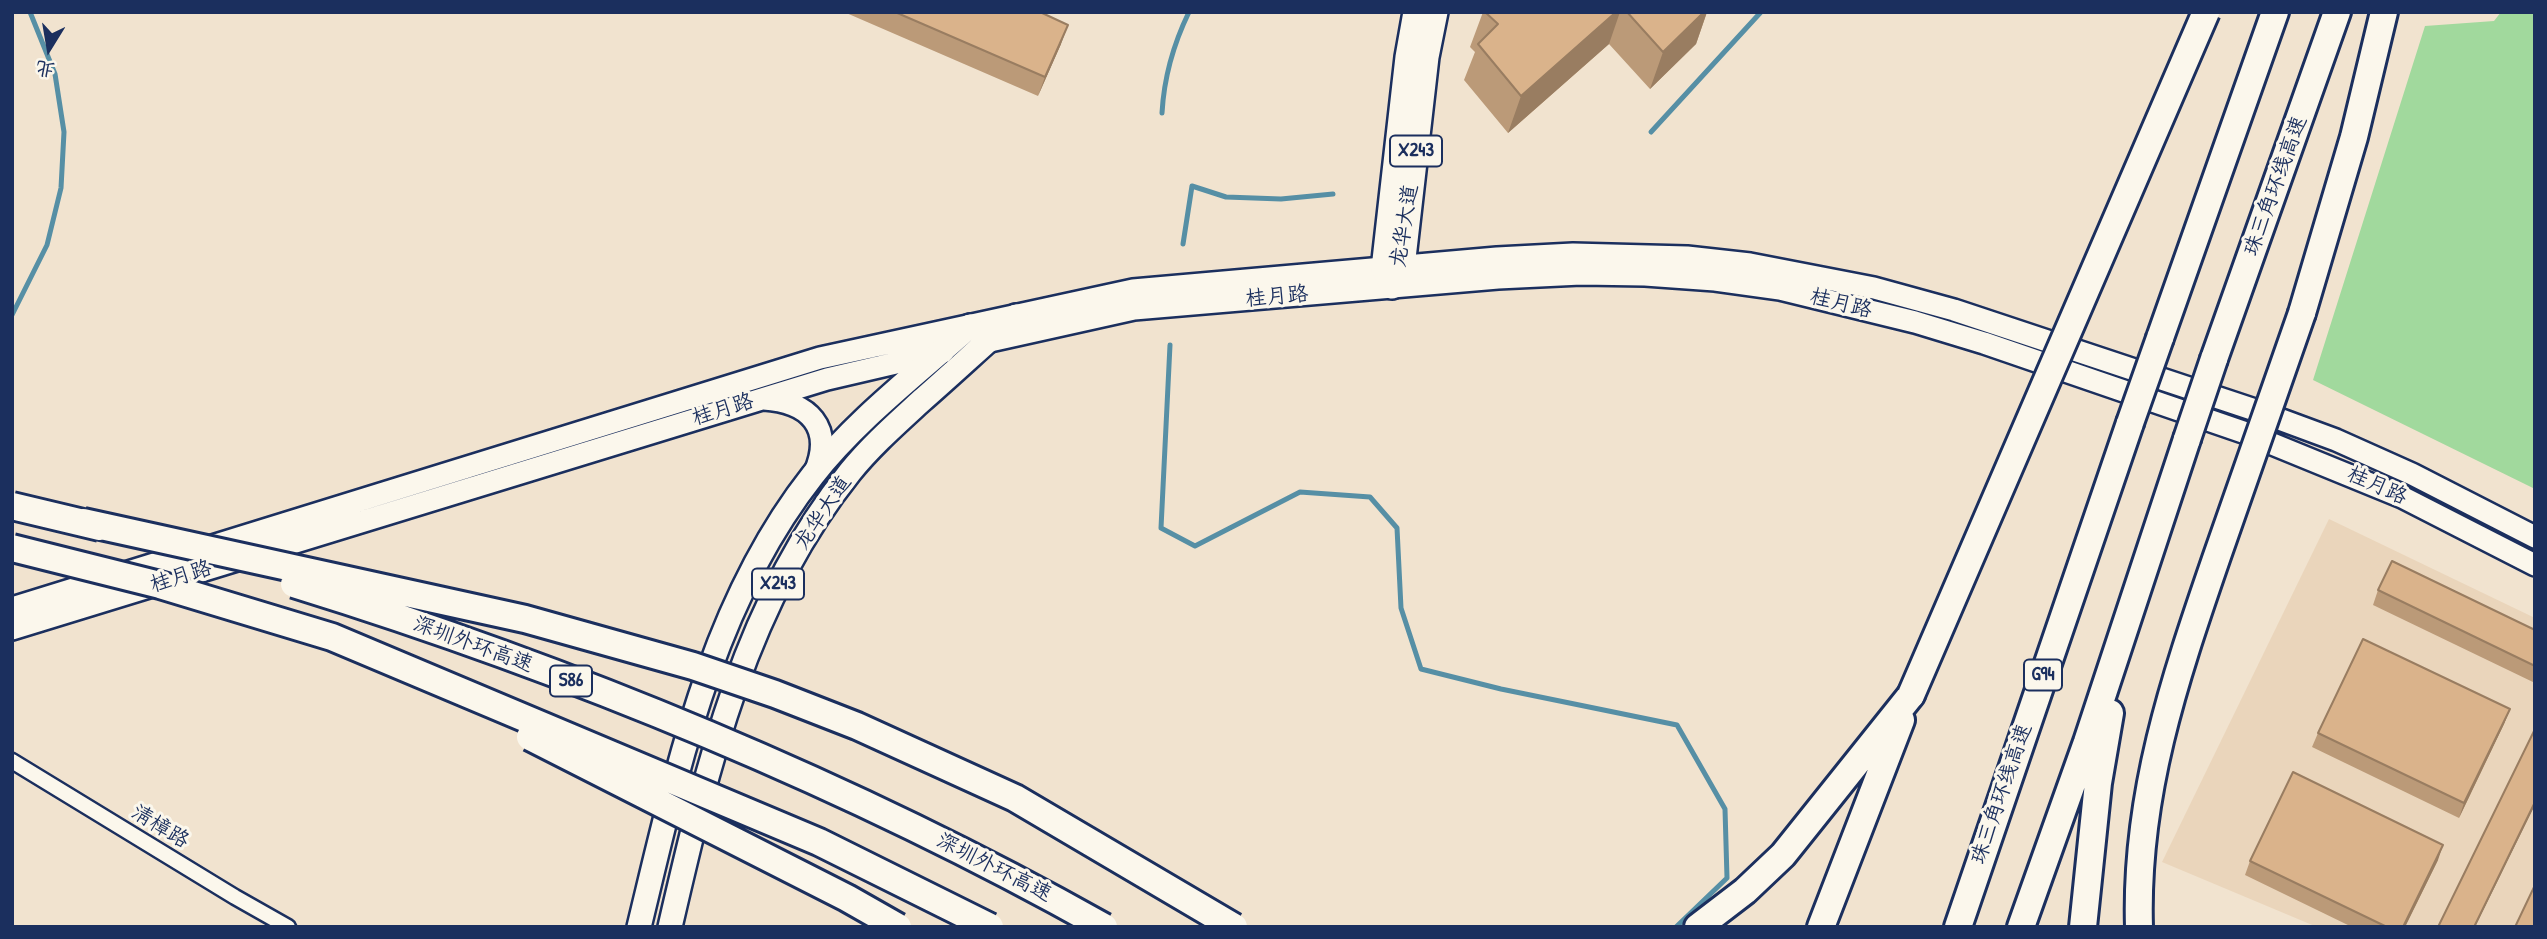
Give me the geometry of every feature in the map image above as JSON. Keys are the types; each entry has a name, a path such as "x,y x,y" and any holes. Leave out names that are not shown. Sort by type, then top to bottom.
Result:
{"highway":[{"path":"1821,927 1911,695 2206,12"},
{"name":"珠三角环线高速","path":"1958,927 2130,423 2275,12"},
{"name":"珠三角环线高速","path":"2138,583 2337,12"},
{"path":"2139,927 2140,846 2145,807 2162,726 2197,615 2302,313 2354,137 2384,12"},
{"name":"深圳外环高速","path":"12,506 83,522 308,588 529,665 751,754 922,832 1031,886 1104,927"},
{"path":"83,522 525,619 681,663 775,694 868,731 1015,798 1234,927"},
{"name":"深圳外环高速","path":"12,548 160,585 332,637 819,842 990,927"},
{"path":"2021,927 2087,742 2138,583"},
{"path":"2083,927 2100,771 2138,583"},
{"path":"332,637 835,892 898,927"},
{"path":"1698,927 1745,891 1783,855 1911,695"},
{"path":"1031,886 1113,927"}],"main road":[{"name":"龙华大道","path":"1393,274 1407,57 1415,12"},
{"name":"龙华大道","path":"1393,274 1436,12"},
{"name":"桂月路","path":"12,629 827,379 1133,309 1497,258 1630,254 1687,257 1750,264 1874,288 1954,310 2252,409 2336,440 2412,474 2535,537"},
{"name":"桂月路","path":"12,608 820,358 1133,290 1393,274 1526,277 1645,275 1780,289 1842,303 1984,343 2243,432 2402,497 2535,565"},
{"name":"龙华大道","path":"670,927 714,752 750,644 774,591 801,542 850,472 878,440 1016,316"},
{"name":"龙华大道","path":"639,927 680,764 714,657 757,561 813,475 853,432 970,326"},
{"path":"762,398 780,400 813,418 822,432 822,447 813,475"}],"street":[{"name":"清樟路","path":"12,761 288,927"}],"shaded area":[{"path":"2329,519 2535,618 2535,927 2317,927 2162,862"}],"green space":[{"path":"2501,12 2535,12 2535,489 2313,380 2425,26 2494,21"}],"building":[{"path":"895,12 1040,12 1068,25 1045,77"},
{"path":"1485,12 1616,12 1521,96 1478,44 1498,24"},
{"path":"1627,12 1704,12 1663,52"},
{"path":"2392,561 2535,630 2535,666 2378,590"},
{"path":"2363,639 2510,709 2464,803 2318,733"},
{"path":"2535,729 2535,802 2474,927 2438,927"},
{"path":"2293,772 2443,845 2403,927 2387,927 2250,861"},
{"path":"2535,885 2535,927 2515,927"}],"waterway":[{"path":"12,315 47,245 61,188 64,132 55,74 30,12"},
{"path":"1162,113 1170,61 1189,12"},
{"path":"1651,132 1761,12"},
{"path":"1183,244 1192,186 1226,197 1281,199 1333,194"},
{"path":"1170,345 1161,528 1195,546 1300,492 1370,497 1397,528 1401,608 1421,669 1501,689 1677,725 1725,809 1727,878 1676,927"}]}
